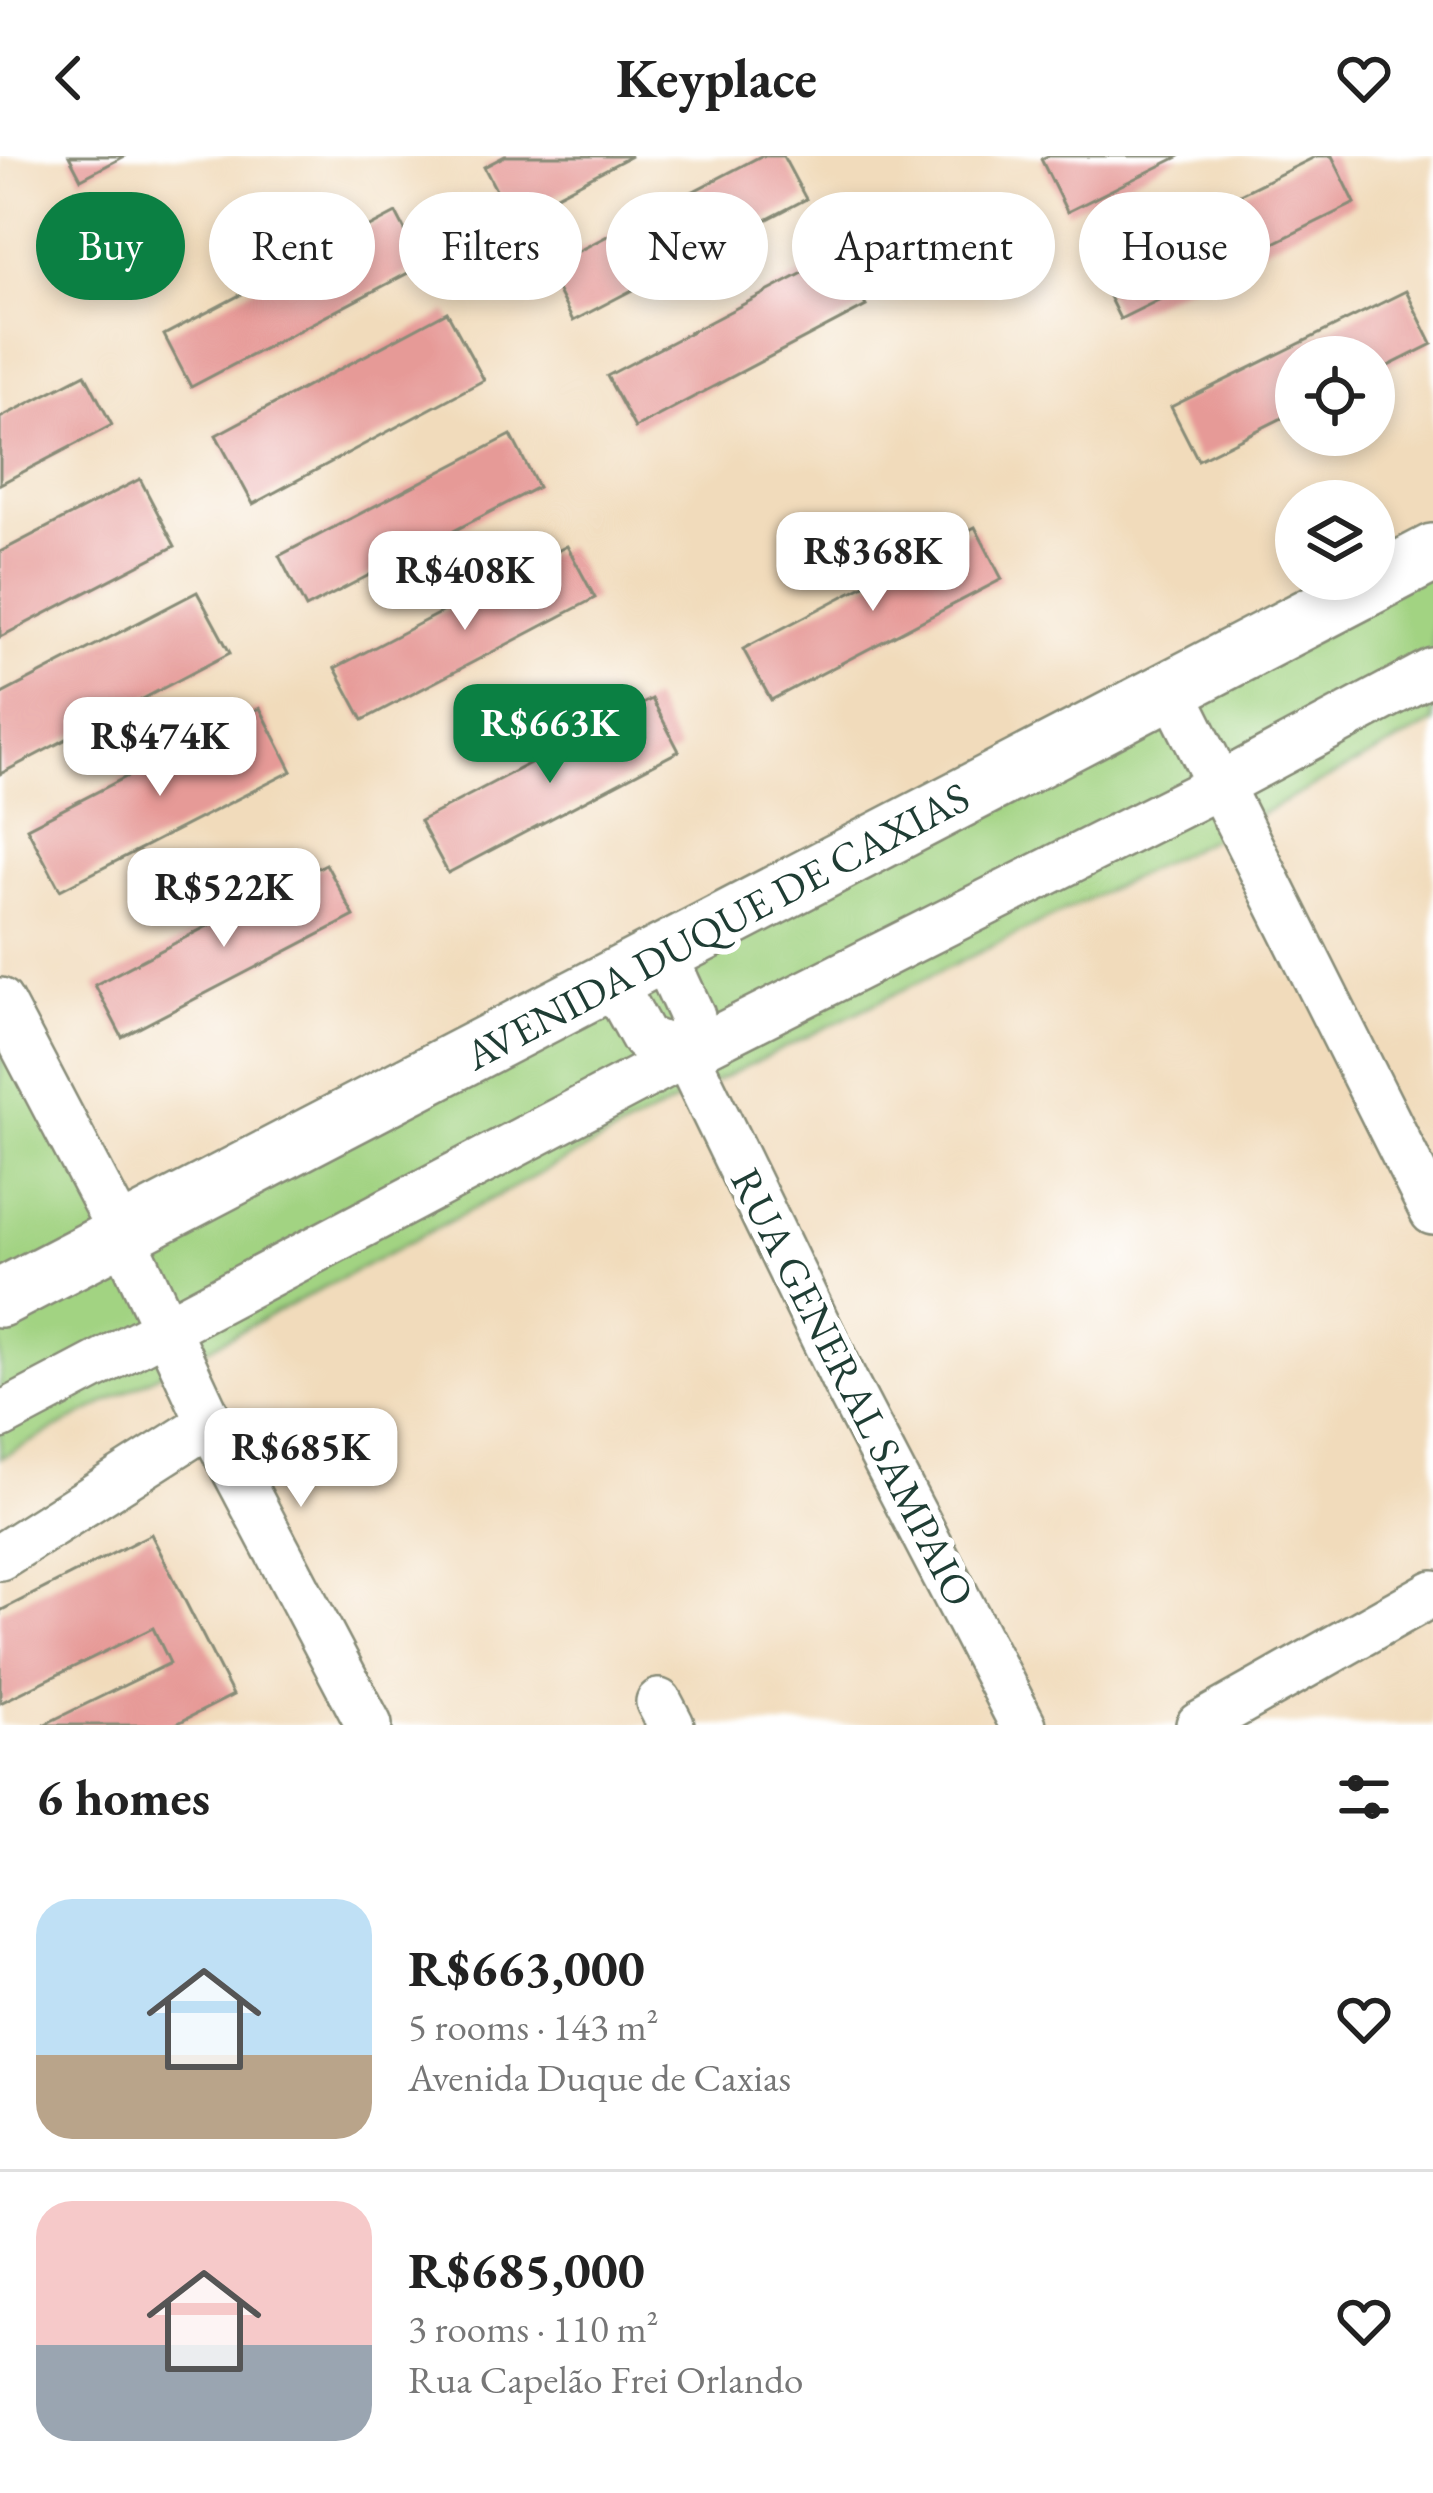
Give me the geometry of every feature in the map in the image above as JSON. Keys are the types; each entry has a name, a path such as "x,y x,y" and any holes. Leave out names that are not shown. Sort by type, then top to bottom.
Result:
{"main road":[{"name":"AVENIDA DUQUE DE CAXIAS","path":"0,1298 1433,553"}],"street":[{"path":"0,1416 686,1054 1218,786 1433,671"},
{"path":"1172,690 1433,1212"},
{"name":"RUA GENERAL SAMPAIO","path":"664,955 692,1016 686,1054 847,1386 1026,1723"},
{"path":"614,982 644,1038 686,1054"},
{"path":"0,1001 122,1234 209,1423 369,1725"},
{"path":"0,1556 209,1423"},
{"path":"1199,1725 1433,1593"}],"green space":[{"path":"1433,543 1433,723 1238,826 702,1088 0,1458 0,1003 120,1229 1324,600 1395,600 1395,563"}],"building":[{"path":"69,156 125,156 81,179"},
{"path":"505,156 631,156 562,192 497,192 484,167"},
{"path":"761,156 783,156 802,192 792,192 792,206 768,219 768,192 692,192"},
{"path":"1180,156 1107,192 1079,192 1079,206 1067,212 1041,159"},
{"path":"1317,156 1332,156 1355,203 1270,245 1270,192 1244,192"},
{"path":"396,213 399,219 399,278 375,290 375,224"},
{"path":"606,237 606,300 613,300 573,321 562,300 582,300 582,249"},
{"path":"792,279 792,300 863,300 866,306 635,428 607,376 752,300 768,300 768,291"},
{"path":"1406,291 1432,344 1395,362 1395,336 1315,336"},
{"path":"231,300 356,300 191,387 164,335"},
{"path":"1111,300 1158,300 1120,319"},
{"path":"447,312 484,380 253,504 216,435"},
{"path":"1275,356 1275,422 1198,460 1171,407"},
{"path":"85,374 112,425 0,484 0,418"},
{"path":"511,435 538,487 306,608 279,556"},
{"path":"140,479 175,546 0,637 0,552"},
{"path":"975,527 1002,579 771,700 743,649"},
{"path":"567,546 595,598 363,720 335,668"},
{"path":"197,592 230,653 0,774 0,695"},
{"path":"652,699 679,751 448,873 420,821"},
{"path":"260,708 292,771 60,890 27,828"},
{"path":"326,864 354,916 122,1037 95,985"},
{"path":"151,1534 233,1695 174,1725 43,1725 170,1663 153,1628 0,1703 0,1611"}]}
